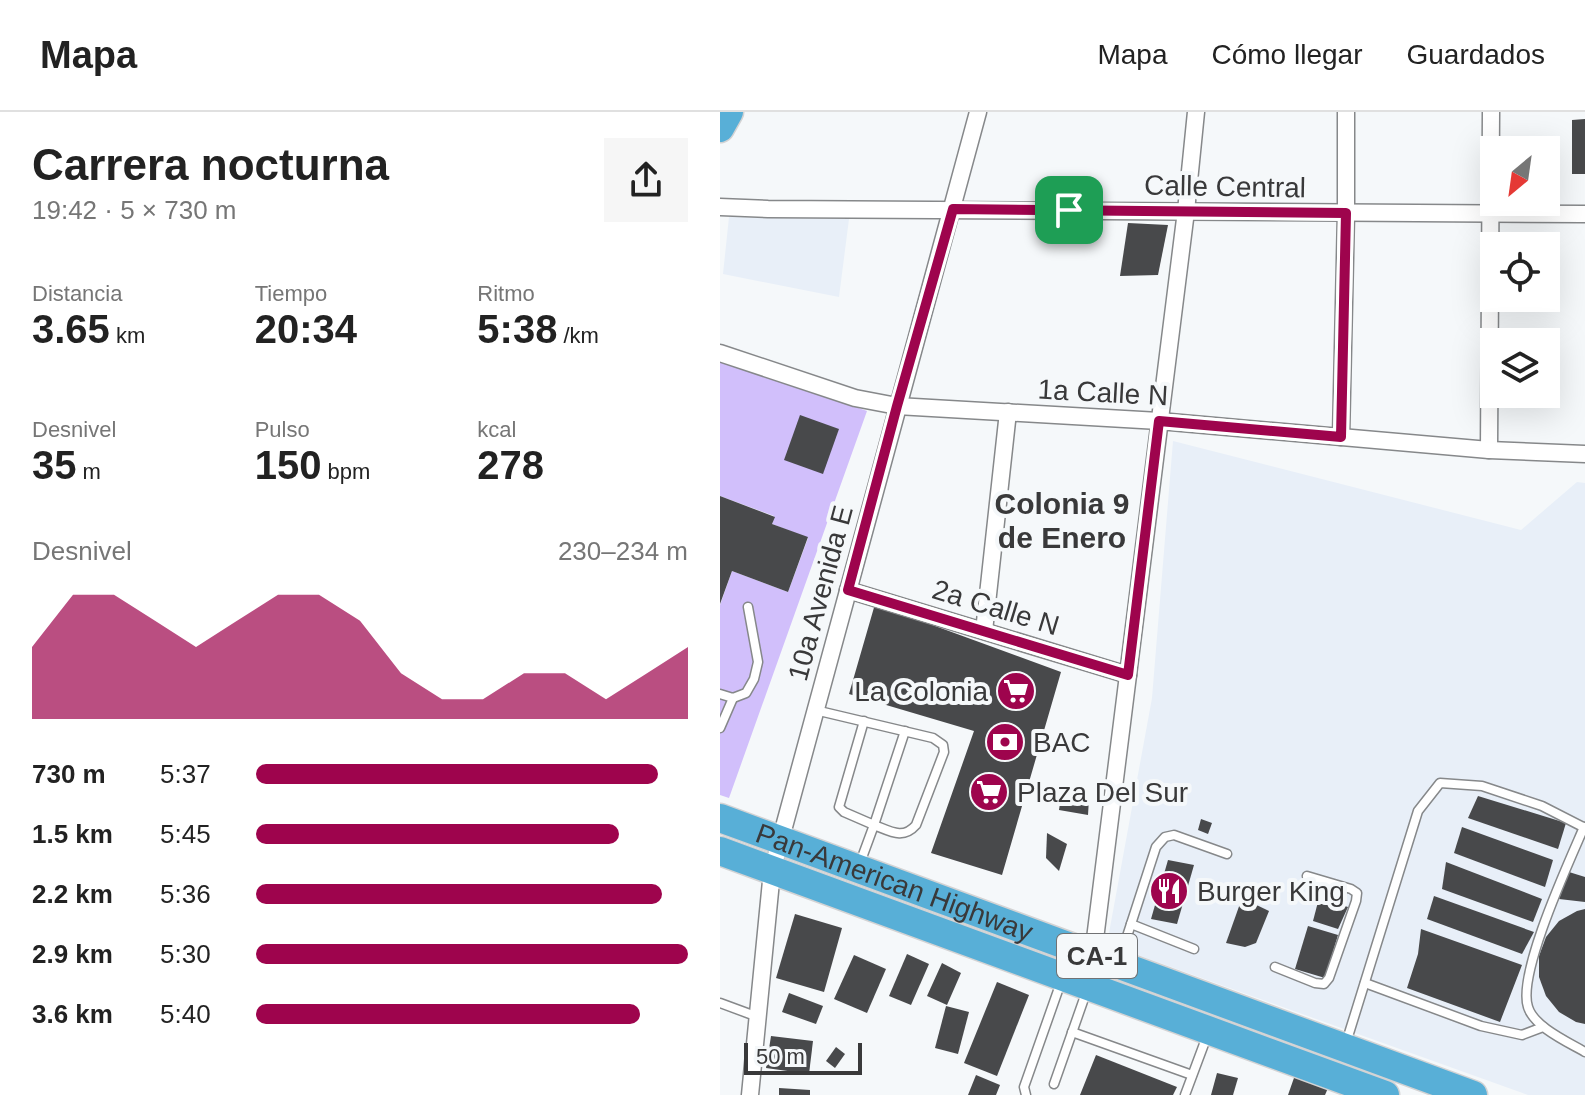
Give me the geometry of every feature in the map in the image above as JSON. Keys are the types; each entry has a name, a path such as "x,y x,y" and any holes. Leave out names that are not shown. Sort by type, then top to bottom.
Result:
{"highway":[{"path":"720,128 729,112"},
{"name":"Pan-American Highway","path":"720,818 1473,1095"},
{"name":"CA-1","path":"720,851 1209,1031 1344,1088 1385,1095"}],"street":[{"name":"10a Avenida E","path":"750,1095 772,871 978,112"},
{"path":"1106,959 1128,675 1196,112"},
{"path":"1341,437 1346,112"},
{"path":"1491,112 1491,136"},
{"name":"Calle Central","path":"720,207 1480,213"},
{"name":"Calle Central","path":"1560,214 1585,214"},
{"path":"1489,450 1490,216"},
{"name":"1a Calle N","path":"720,353 855,398 897,406 1159,421 1489,450 1585,454"},
{"path":"984,631 1008,412"},
{"name":"2a Calle N","path":"848,590 1128,675"}],"lane":[{"path":"720,694 733,698 746,693 754,679 758,662 748,607"},
{"path":"720,728 733,698"},
{"path":"815,710 864,721 933,738 943,745 944,752 916,825 910,832 899,834 844,812 839,807 864,721"},
{"path":"858,868 905,731"},
{"path":"1345,1048 1418,811 1440,783 1482,786 1542,806 1584,828 1543,924 1526,989 1528,1009 1543,1027 1585,1052"},
{"path":"1106,959 1131,924 1156,847 1165,837 1174,835 1227,854"},
{"path":"1275,967 1315,983 1324,984 1329,978 1357,893 1307,876"},
{"path":"1131,924 1194,949"},
{"path":"1054,1084 1072,1032 1076,981"},
{"path":"1026,1095 1024,1087 1076,981"},
{"path":"1365,983 1481,1026 1522,1035 1543,1027"},
{"path":"720,1003 758,1017"},
{"path":"1185,1095 1209,1031"},
{"path":"1072,1032 1192,1075"}],"shaded area":[{"path":"729,217 849,219 839,297 723,274"},
{"path":"720,359 867,411 729,798 720,795 720,605 732,571 788,592 808,538 772,524 774,516 720,496"},
{"path":"1173,441 1521,530 1577,482 1585,483 1585,1095 1528,1095 1107,944 1152,698"}],"building":[{"path":"1585,119 1585,174 1572,174 1572,120"},
{"path":"1128,223 1168,225 1158,275 1120,276"},
{"path":"800,415 839,429 823,474 784,460"},
{"path":"720,496 775,517 772,524 808,537 788,592 732,571 720,604"},
{"name":"Plaza Del Sur","path":"875,604 1061,672 1002,875 931,853 974,731 849,694"},
{"path":"1061,796 1089,798 1088,815 1059,810"},
{"path":"1478,796 1566,823 1558,849 1468,818"},
{"path":"1201,819 1212,823 1208,834 1198,830"},
{"path":"1462,827 1553,860 1545,887 1454,853"},
{"path":"1047,833 1067,844 1059,871 1046,858"},
{"path":"1168,860 1194,865 1177,924 1151,919"},
{"path":"1446,862 1542,899 1533,922 1442,889"},
{"path":"1569,872 1585,877 1585,902 1559,899"},
{"path":"1434,896 1534,932 1522,954 1427,919"},
{"path":"1242,898 1269,911 1256,943 1245,947 1226,943"},
{"path":"1319,898 1348,907 1338,929 1313,921"},
{"path":"1585,909 1585,1024 1559,1012 1546,996 1539,977 1539,956 1546,937 1559,921"},
{"path":"795,914 842,928 824,992 776,978"},
{"path":"1308,926 1338,935 1325,978 1295,969"},
{"path":"1421,929 1522,965 1500,1022 1407,988 1418,954"},
{"path":"907,954 929,964 911,1005 889,996"},
{"path":"854,955 886,969 867,1013 834,999"},
{"path":"942,963 961,973 947,1005 927,996"},
{"path":"997,982 1029,995 997,1076 964,1063"},
{"path":"789,993 823,1006 816,1024 782,1012"},
{"path":"946,1006 969,1012 958,1054 935,1048"},
{"path":"771,1036 813,1041 809,1074 766,1068"},
{"path":"836,1047 845,1054 835,1068 826,1061"},
{"path":"1096,1055 1177,1087 1173,1095 1080,1095"},
{"path":"1217,1073 1238,1078 1233,1095 1211,1095"},
{"path":"976,1075 1000,1085 996,1095 968,1095"},
{"path":"1295,1075 1328,1088 1325,1095 1288,1095"},
{"path":"779,1088 810,1090 810,1095 779,1095"}],"place":[{"name":"La Colonia","path":"1016,691"},
{"name":"BAC","path":"1005,742"},
{"name":"Plaza Del Sur","path":"989,792"},
{"name":"Burger King","path":"1169,891"}],"district":[{"name":"Colonia 9 de Enero","path":"1062,521"}],"route":[{"path":"953,209 1069,210 1346,213 1341,437 1159,421 1128,675 848,590 953,209"}]}
